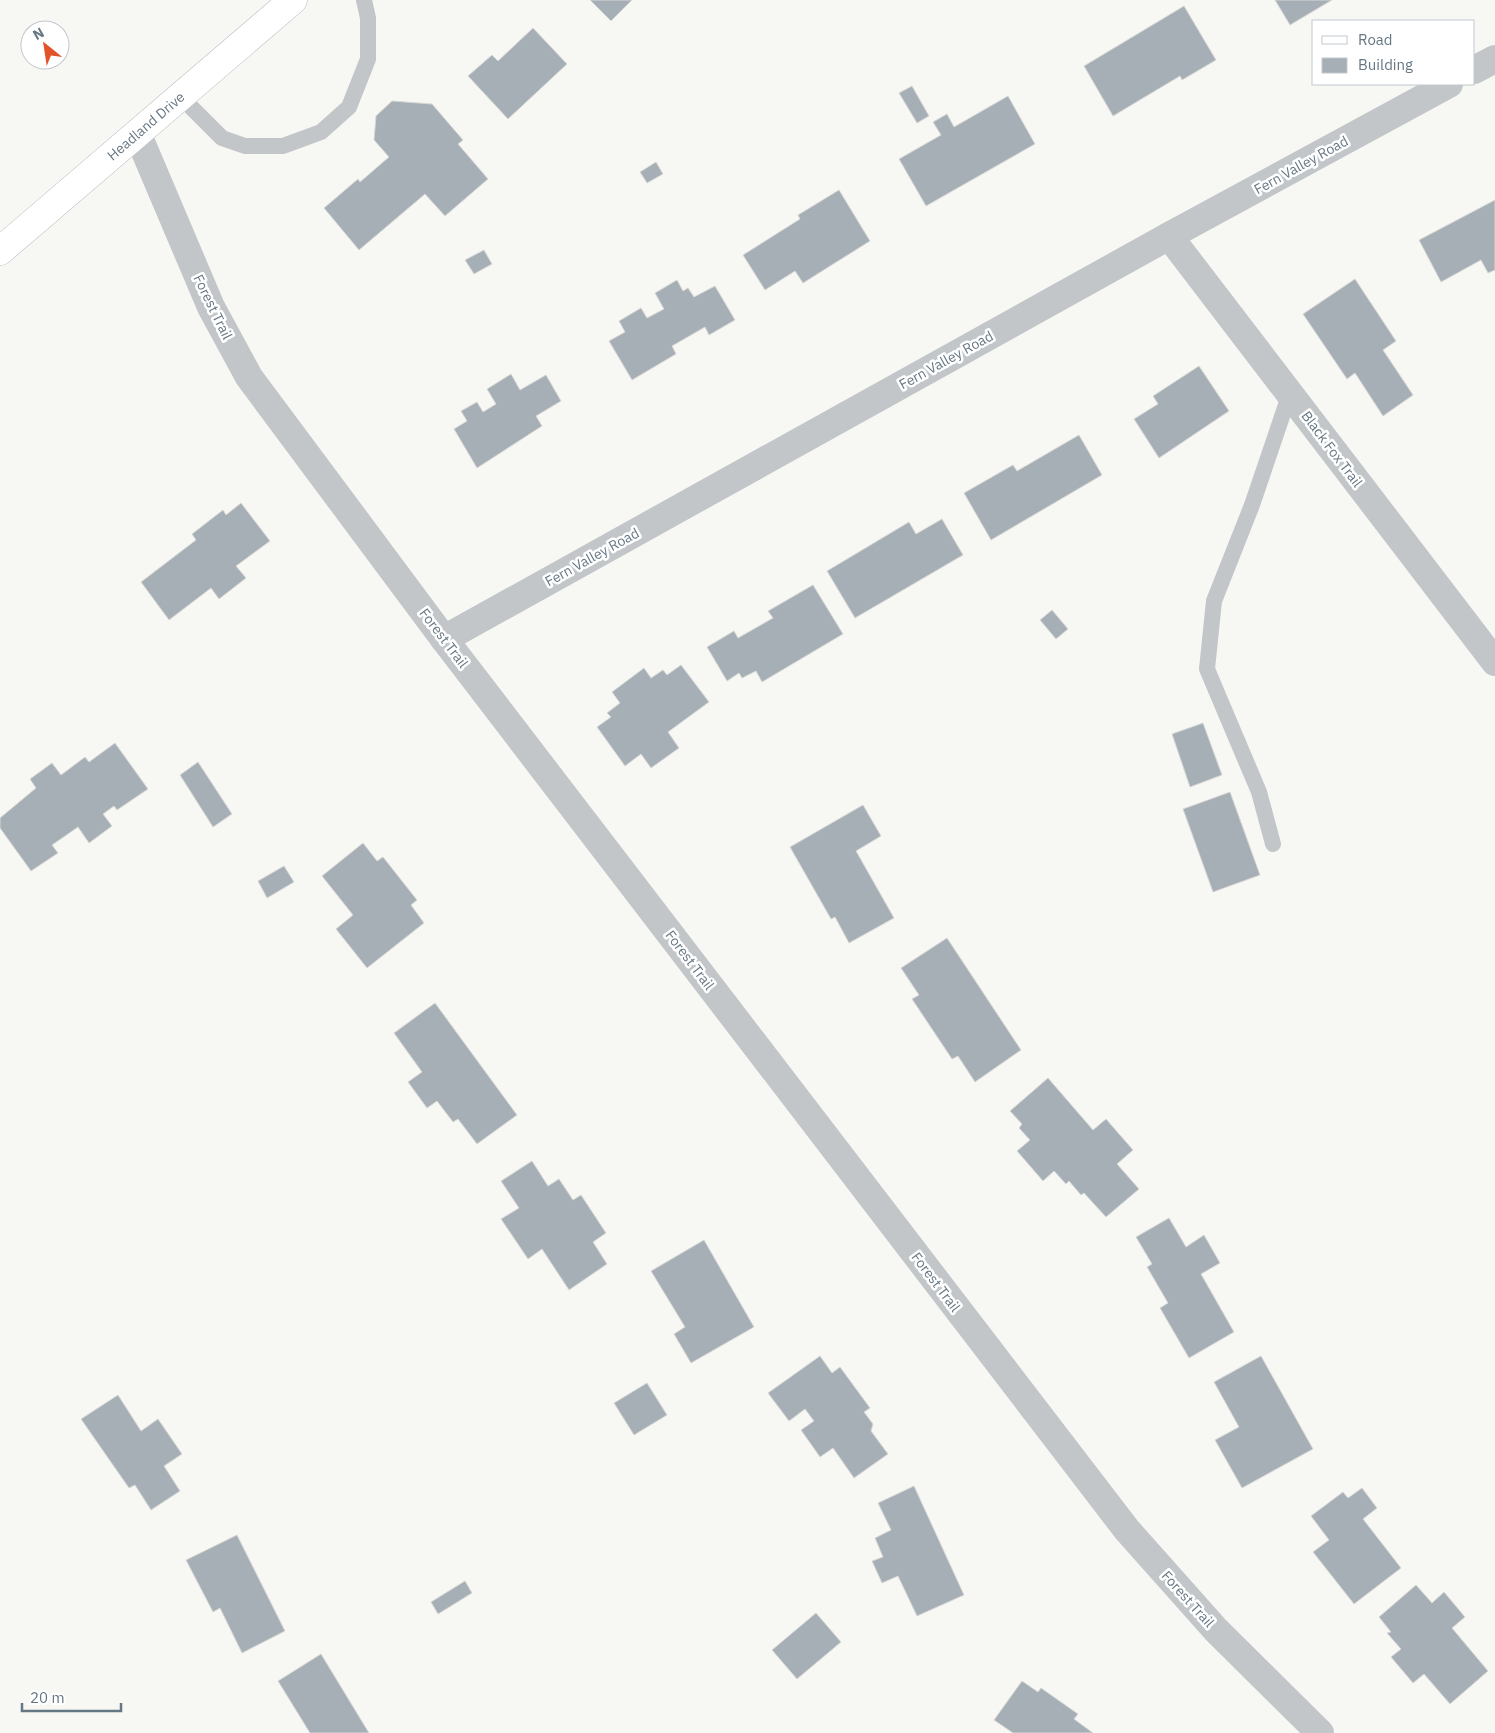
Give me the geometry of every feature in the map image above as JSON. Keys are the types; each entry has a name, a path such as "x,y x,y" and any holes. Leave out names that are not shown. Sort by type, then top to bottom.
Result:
{"main road":[{"name":"Headland Drive","path":"0,251 138,135 293,0"}],"street":[{"path":"1475,69 1495,59"},
{"name":"Fern Valley Road","path":"444,639 1169,236 1447,85"},
{"name":"Forest Trail","path":"138,135 211,307 249,377 444,639 1127,1530 1216,1630 1320,1733"},
{"name":"Black Fox Trail","path":"1169,236 1495,662"}],"lane":[{"path":"181,97 222,138 246,146 283,146 321,132 349,107 368,59 368,18 364,0"},
{"path":"1272,844 1259,792 1207,669 1214,601 1252,505 1290,393"}],"building":[{"path":"590,0 632,0 611,21"},
{"path":"1275,0 1332,0 1290,25"},
{"path":"1184,6 1216,60 1182,80 1180,76 1113,116 1084,66"},
{"path":"533,28 567,64 508,119 468,76 492,55 498,61"},
{"path":"912,86 929,116 917,123 899,93"},
{"path":"1008,96 1035,144 926,206 899,159 941,135 933,122 947,114 954,127"},
{"path":"392,101 432,104 463,140 458,144 488,179 445,216 425,194 359,250 324,208 358,179 360,182 389,157 374,140 376,116"},
{"path":"656,162 663,174 647,183 640,172"},
{"path":"839,190 870,241 803,283 795,271 765,290 743,255 800,219 798,215"},
{"path":"1495,200 1495,270 1488,273 1481,260 1441,282 1419,240"},
{"path":"484,250 492,264 474,274 465,260"},
{"path":"1355,279 1396,341 1383,350 1413,395 1383,416 1355,373 1347,379 1303,314"},
{"path":"677,280 683,291 688,288 694,297 715,286 735,320 709,335 705,327 672,346 676,354 632,380 609,341 625,332 619,321 641,308 647,318 664,309 655,293"},
{"path":"1199,366 1229,411 1159,458 1134,419 1158,404 1153,396"},
{"path":"511,374 520,390 546,375 561,401 536,416 542,426 477,468 454,429 467,421 461,411 477,402 483,412 496,404 487,389"},
{"path":"1079,435 1102,475 991,540 964,493 1013,465 1017,471"},
{"path":"241,503 270,541 236,566 246,578 219,599 211,588 169,620 141,582 196,540 192,534 223,510 226,515"},
{"path":"942,519 963,555 855,618 827,571 909,522 916,534"},
{"path":"813,585 843,634 762,682 756,671 742,678 739,673 727,681 707,647 734,631 738,638 773,618 768,611"},
{"path":"1052,610 1068,629 1056,639 1040,620"},
{"path":"681,665 709,702 668,732 679,748 651,768 641,754 625,766 597,727 611,717 607,713 620,703 612,692 644,668 651,678 663,670 667,675"},
{"path":"1203,723 1222,775 1190,787 1172,734"},
{"path":"115,743 148,789 117,810 114,806 103,814 112,826 89,843 78,827 52,845 58,853 31,871 0,828 0,818 36,788 30,779 52,763 61,775 85,757 89,762"},
{"path":"198,762 232,814 213,827 180,775"},
{"path":"1230,792 1260,875 1213,892 1183,809"},
{"path":"863,805 881,836 856,851 894,918 849,943 835,917 831,919 790,847"},
{"path":"363,843 377,861 383,857 417,900 411,905 424,923 367,968 336,929 353,915 322,876"},
{"path":"284,866 294,882 267,898 258,881"},
{"path":"947,938 1021,1050 975,1082 958,1056 952,1059 912,999 919,995 901,968"},
{"path":"435,1003 517,1115 477,1144 458,1119 453,1122 437,1101 427,1108 408,1082 422,1072 394,1033"},
{"path":"1048,1078 1093,1130 1106,1119 1133,1150 1117,1164 1139,1189 1106,1217 1084,1193 1081,1195 1069,1181 1066,1184 1054,1171 1043,1181 1017,1151 1030,1140 1019,1128 1022,1124 1010,1111"},
{"path":"532,1161 548,1186 559,1179 573,1200 581,1195 606,1233 593,1242 607,1264 569,1290 542,1249 528,1259 501,1219 519,1208 501,1181"},
{"path":"1169,1218 1186,1247 1204,1235 1220,1263 1201,1274 1234,1332 1189,1358 1160,1308 1168,1303 1147,1267 1152,1264 1136,1237"},
{"path":"704,1240 754,1327 691,1363 674,1334 685,1327 651,1271"},
{"path":"820,1356 832,1373 840,1367 870,1408 864,1412 873,1424 871,1431 888,1454 854,1478 833,1448 820,1457 801,1430 814,1421 805,1409 789,1421 768,1393"},
{"path":"1261,1356 1313,1449 1242,1488 1215,1440 1239,1427 1214,1382"},
{"path":"647,1383 667,1415 634,1435 614,1403"},
{"path":"118,1395 141,1431 158,1419 182,1454 164,1466 180,1491 151,1510 135,1485 129,1488 81,1419"},
{"path":"914,1486 964,1595 917,1616 898,1576 882,1583 872,1561 883,1557 875,1538 891,1530 878,1503"},
{"path":"1362,1488 1377,1508 1363,1519 1401,1568 1354,1604 1313,1552 1329,1540 1311,1516 1343,1492 1348,1498"},
{"path":"237,1535 285,1631 242,1653 220,1608 213,1612 186,1560"},
{"path":"465,1581 472,1593 438,1614 431,1602"},
{"path":"1416,1585 1432,1603 1444,1592 1465,1617 1452,1628 1488,1671 1450,1704 1424,1674 1413,1683 1391,1657 1401,1649 1387,1633 1391,1632 1379,1617"},
{"path":"816,1613 841,1642 797,1679 772,1650"},
{"path":"321,1654 369,1733 310,1733 278,1681"},
{"path":"1022,1681 1038,1692 1041,1688 1078,1714 1074,1719 1093,1733 1013,1733 994,1720"}]}
